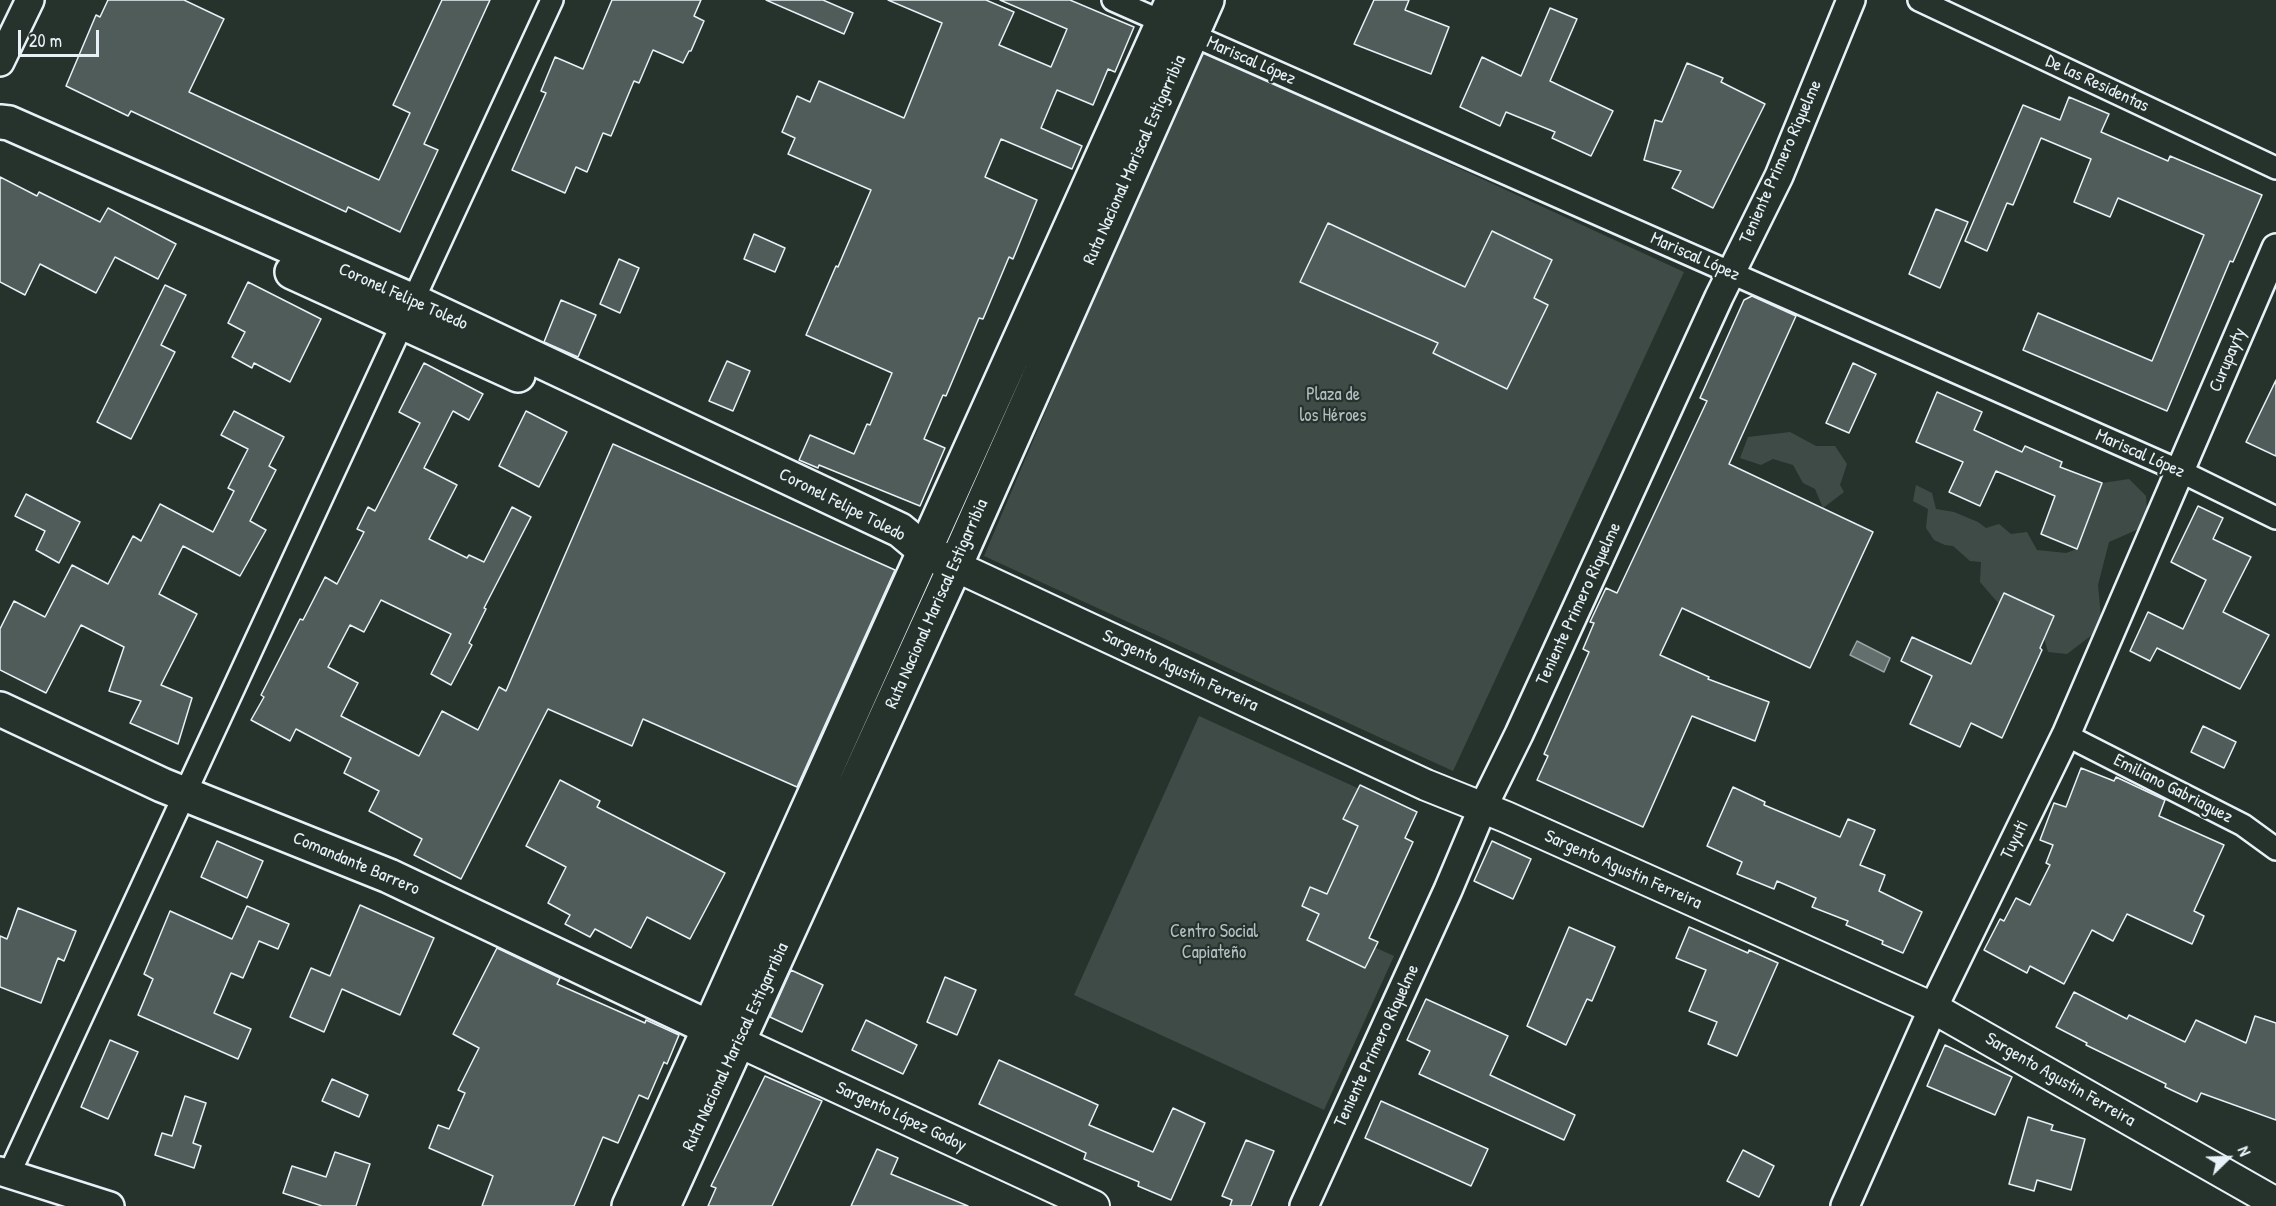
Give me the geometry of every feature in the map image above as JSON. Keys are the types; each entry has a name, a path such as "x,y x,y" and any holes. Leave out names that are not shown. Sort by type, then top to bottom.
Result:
{"main road":[{"name":"Ruta Nacional Mariscal Estigarribia","path":"629,1206 924,550 1175,19 1207,0"},
{"name":"Ruta Nacional Mariscal Estigarribia","path":"663,1206 955,566 1175,19"},
{"name":"Coronel Felipe Toledo","path":"0,122 9,123 408,312 861,531 892,544 924,550 955,566"},
{"name":"Coronel Felipe Toledo","path":"0,137 408,312"},
{"name":"Sargento Agustin Ferreira","path":"955,566 1426,785 1483,807 1933,1008 2276,1203"},
{"name":"Comandante Barrero","path":"0,709 184,794 389,876 708,1028"},
{"name":"Sargento López Godoy","path":"708,1028 1094,1206"}],"street":[{"path":"0,62 30,0"},
{"path":"110,1206 4,1172 184,794 552,0"},
{"name":"Mariscal López","path":"1113,0 1175,19 1731,273 2180,471 2276,518"},
{"name":"Teniente Primero Riquelme","path":"1304,1206 1448,890 1483,807 1519,734 1731,273 1779,176 1851,0"},
{"name":"De las Residentas","path":"1919,0 2276,168"},
{"name":"Curupayty","path":"2180,471 2276,248"},
{"name":"Tuyuti","path":"1845,1206 1933,1008 2066,735 2180,471"},
{"name":"Emiliano Gabriaguez","path":"2066,735 2243,825 2276,849"}],"green space":[{"name":"Plaza de los Héroes","path":"1200,49 1684,272 1453,771 984,556"},
{"path":"1790,432 1816,446 1835,446 1847,464 1840,485 1844,492 1823,508 1815,489 1803,483 1793,465 1773,459 1761,465 1740,458 1748,437"},
{"path":"2129,479 2146,496 2148,525 2109,542 2098,585 2101,617 2092,635 2067,654 2048,652 2044,638 2054,616 2004,593 1999,604 1980,582 1981,562 1970,561 1953,546 1934,540 1926,528 1928,509 1913,501 1916,485 1932,493 1936,509 1954,512 1986,528 1999,524 2011,534 2027,532 2037,550 2066,553 2077,549 2102,483"},
{"name":"Centro Social Capiateño","path":"1199,716 1375,796 1319,922 1394,956 1324,1110 1074,995"}],"shaded area":[{"path":"1857,641 1890,658 1884,672 1850,655"}],"building":[{"path":"108,0 184,0 224,19 189,92 379,180 410,113 393,105 442,0 490,0 424,144 438,150 400,232 348,207 346,212 131,111 128,116 66,86 96,15 100,17"},
{"path":"612,0 701,0 694,16 704,21 683,63 653,50 639,83 634,81 611,136 603,133 587,172 576,167 565,193 512,170 546,93 541,91 555,57 583,69"},
{"path":"766,0 823,0 853,13 844,34"},
{"path":"888,0 986,0 1014,12 999,45 1051,67 1067,29 1000,0 1070,0 1134,27 1115,72 1108,69 1093,105 1057,90 1041,128 1082,146 1072,169 1001,139 985,177 1037,200 1013,259 1009,257 983,319 979,318 946,396 943,395 924,439 945,448 920,506 819,465 818,468 799,460 810,435 854,454 867,424 870,425 892,373 806,335 871,190 788,154 795,138 782,132 797,96 810,102 819,81 904,118 942,23"},
{"path":"1374,0 1409,0 1405,10 1449,27 1431,74 1354,44"},
{"path":"1550,8 1577,19 1550,81 1613,111 1591,156 1552,138 1555,132 1506,112 1500,126 1460,107 1482,57 1521,76"},
{"path":"1687,63 1723,78 1721,82 1765,104 1713,208 1672,188 1681,171 1644,160 1655,120 1662,122"},
{"path":"2069,97 2109,114 2101,132 2168,161 2170,156 2262,195 2233,262 2230,261 2167,411 2023,350 2038,313 2152,361 2204,235 2118,198 2110,217 2074,202 2091,159 2041,138 2013,205 2007,203 1987,251 1965,241 2023,105 2060,120"},
{"path":"0,177 37,196 39,192 100,222 108,208 176,244 158,279 115,257 96,293 40,264 25,295 0,282"},
{"path":"1936,209 1968,222 1940,288 1909,274"},
{"path":"1328,223 1465,287 1492,231 1552,260 1534,298 1548,305 1507,389 1433,353 1438,343 1300,282"},
{"path":"754,234 785,248 775,272 744,259"},
{"path":"619,259 639,268 620,313 600,304"},
{"path":"248,282 321,319 290,382 254,363 252,368 232,357 245,332 228,323"},
{"path":"165,285 186,295 161,345 175,352 131,439 97,422"},
{"path":"1752,296 1796,316 1729,464 1873,532 1810,668 1682,608 1660,655 1709,677 1708,679 1769,702 1755,741 1692,716 1643,827 1537,780 1548,756 1544,754 1589,652 1583,649 1594,623 1590,622 1606,588 1617,593 1707,401 1700,398 1744,300"},
{"path":"561,300 596,315 578,357 544,342"},
{"path":"727,361 750,371 733,411 709,401"},
{"path":"424,363 483,394 469,420 453,411 424,468 457,485 429,539 467,558 469,555 484,562 512,507 531,517 484,608 486,609 469,643 472,645 451,685 431,674 451,634 381,600 364,632 350,625 328,667 358,683 341,716 419,756 442,711 478,730 499,687 506,691 613,444 895,570 797,787 643,719 632,746 548,709 461,879 414,855 422,839 369,811 379,791 344,773 351,758 296,729 290,741 251,720 264,697 261,695 300,619 303,620 325,577 337,584 364,532 357,529 368,507 375,511 420,423 399,412"},
{"path":"1853,363 1876,374 1849,433 1826,423"},
{"path":"2276,380 2276,456 2246,442"},
{"path":"1937,392 1982,412 1974,430 2022,452 2025,446 2062,462 2060,467 2102,483 2077,549 2041,534 2055,496 1996,471 1980,506 1949,492 1963,462 1916,442"},
{"path":"234,411 284,437 269,466 276,470 250,521 266,530 240,576 183,546 159,594 197,614 161,685 192,698 178,744 130,723 141,701 109,691 124,647 81,625 46,693 0,670 0,629 14,601 45,617 72,565 108,584 133,536 141,541 160,504 213,532 234,491 228,488 248,449 221,435"},
{"path":"526,411 567,432 539,487 499,466"},
{"path":"26,494 80,522 59,563 36,550 45,531 15,516"},
{"path":"2198,506 2223,518 2213,539 2251,557 2223,612 2269,635 2240,689 2157,648 2150,661 2130,651 2148,612 2183,629 2206,580 2171,562"},
{"path":"2004,593 2054,616 2040,648 2042,650 2002,738 1971,723 1960,747 1910,724 1932,676 1901,661 1912,637 1971,664"},
{"path":"2203,726 2236,742 2224,768 2191,752"},
{"path":"2081,768 2114,781 2116,777 2165,800 2159,816 2224,845 2194,911 2204,916 2192,944 2127,914 2113,941 2092,930 2064,984 2030,966 2027,973 1984,950 2000,919 2004,921 2016,898 2030,905 2050,865 2046,863 2053,845 2040,840 2054,803 2066,807"},
{"path":"560,780 600,801 597,807 725,873 690,939 647,917 631,948 595,929 590,937 565,924 570,915 548,903 566,867 526,846"},
{"path":"1360,785 1417,812 1405,838 1413,842 1369,938 1378,942 1365,968 1307,940 1319,914 1302,906 1310,887 1327,894 1358,826 1343,819"},
{"path":"1733,787 1765,802 1764,805 1840,837 1848,819 1875,830 1860,865 1885,875 1879,891 1922,912 1903,953 1882,944 1883,941 1846,925 1848,921 1812,907 1816,898 1777,881 1774,889 1737,874 1742,862 1707,846"},
{"path":"217,841 263,861 247,898 201,877"},
{"path":"1492,841 1531,859 1513,899 1474,881"},
{"path":"360,905 434,938 400,1015 342,989 324,1032 290,1017 311,968 330,976"},
{"path":"247,906 289,924 278,949 259,941 243,978 231,973 214,1013 251,1029 238,1059 138,1015 153,979 144,974 170,911 232,939"},
{"path":"18,908 76,931 64,961 58,958 41,1003 0,987 0,936 7,939"},
{"path":"1569,927 1615,947 1592,1001 1587,999 1566,1045 1527,1026"},
{"path":"1689,927 1748,953 1749,950 1778,963 1737,1056 1708,1044 1717,1022 1689,1011 1706,970 1676,958"},
{"path":"497,948 560,978 557,984 645,1023 646,1020 679,1035 667,1064 664,1062 648,1099 639,1095 618,1143 603,1137 574,1206 482,1206 493,1176 429,1148 438,1125 449,1129 465,1093 458,1090 479,1048 453,1034"},
{"path":"791,970 823,985 802,1032 770,1017"},
{"path":"945,977 976,990 957,1035 927,1022"},
{"path":"2074,992 2127,1019 2129,1015 2185,1042 2196,1020 2246,1043 2255,1016 2276,1023 2276,1120 2201,1093 2197,1102 2165,1087 2166,1084 2086,1045 2087,1043 2056,1027"},
{"path":"1426,999 1508,1036 1490,1075 1575,1115 1564,1140 1419,1074 1430,1051 1407,1040"},
{"path":"866,1020 917,1045 903,1074 852,1050"},
{"path":"110,1040 138,1052 108,1119 81,1107"},
{"path":"1945,1045 2012,1077 1995,1115 1927,1086"},
{"path":"999,1060 1098,1105 1089,1125 1153,1152 1173,1108 1205,1123 1171,1200 1138,1186 1139,1182 1084,1159 1086,1153 979,1104"},
{"path":"765,1076 822,1101 772,1206 708,1206 716,1188 711,1186"},
{"path":"332,1079 368,1095 359,1117 322,1101"},
{"path":"185,1096 206,1103 193,1143 201,1146 194,1168 155,1155 162,1133 172,1136"},
{"path":"1381,1101 1488,1149 1471,1186 1365,1138"},
{"path":"2028,1117 2053,1125 2051,1130 2085,1139 2071,1190 2037,1180 2034,1191 2009,1184"},
{"path":"1246,1140 1274,1151 1251,1206 1230,1206 1232,1200 1222,1196"},
{"path":"877,1149 898,1158 891,1174 968,1206 851,1206"},
{"path":"1743,1150 1774,1166 1759,1197 1727,1181"},
{"path":"335,1152 370,1164 356,1206 322,1206 283,1193 292,1166 326,1177"}]}
